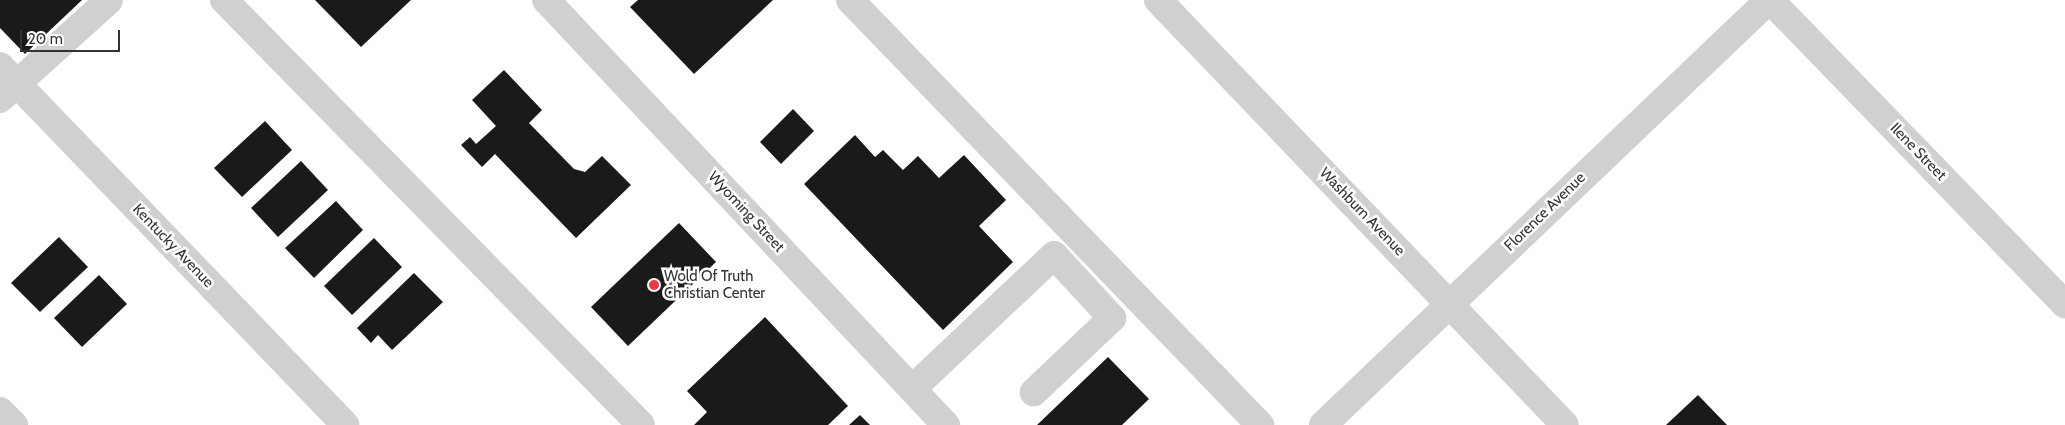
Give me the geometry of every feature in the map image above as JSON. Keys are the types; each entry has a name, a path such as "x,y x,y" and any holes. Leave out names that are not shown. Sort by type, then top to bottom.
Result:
{"street":[{"path":"5,83 109,0"},
{"path":"224,0 641,425"},
{"name":"Wyoming Street","path":"546,0 946,425"},
{"path":"850,0 1260,425"},
{"name":"Washburn Avenue","path":"1158,0 1565,425"},
{"name":"Florence Avenue","path":"1323,425 1449,303 1770,0"},
{"name":"Ilene Street","path":"1770,0 2065,304"},
{"name":"Kentucky Avenue","path":"5,83 345,425"},
{"path":"912,389 1054,255 1112,318 1034,392"},
{"path":"0,411 14,425"}],"building":[{"path":"0,0 82,0 25,54 0,28"},
{"path":"315,0 411,0 361,47"},
{"path":"638,0 773,0 694,74 630,7"},
{"path":"504,70 542,110 529,123 574,169 585,172 602,156 631,185 576,238 495,154 482,167 461,145 470,137 476,144 496,126 472,100"},
{"path":"793,109 814,131 781,164 760,142"},
{"path":"265,121 292,150 242,197 214,168"},
{"path":"855,135 875,157 883,150 903,170 918,156 939,178 964,155 1006,200 979,226 1013,262 943,330 804,184"},
{"path":"301,161 328,190 278,237 251,208"},
{"path":"336,201 363,230 314,278 285,248"},
{"name":"Wold Of Truth Christian Center","path":"679,223 716,262 628,346 591,307"},
{"path":"59,237 88,267 40,312 11,283"},
{"path":"374,238 402,267 352,315 324,286"},
{"path":"414,273 443,302 392,350 378,335 371,343 357,328"},
{"path":"99,275 127,304 82,347 54,318"},
{"path":"765,317 848,406 828,425 694,425 707,412 687,391"},
{"path":"1108,357 1149,399 1122,425 1037,425"},
{"path":"1698,395 1727,425 1666,425"},
{"path":"860,415 870,425 849,425"}],"place":[{"name":"Wold Of Truth Christian Center","path":"654,285"}]}
